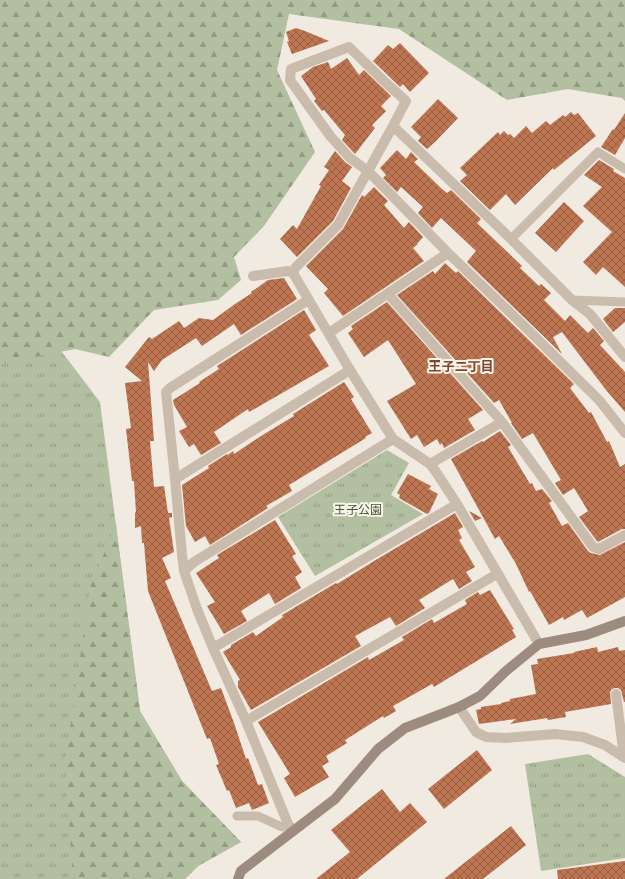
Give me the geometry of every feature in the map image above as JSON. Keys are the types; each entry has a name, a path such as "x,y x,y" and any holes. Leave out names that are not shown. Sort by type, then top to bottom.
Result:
{"street":[{"path":"293,272 296,267 338,225 368,171 394,126 406,101 349,47 291,69 290,80 331,137 350,158 368,171 448,253 599,400 625,433"},
{"path":"394,126 572,300 590,314 625,357"},
{"path":"329,333 448,253"},
{"path":"253,276 288,271 293,272"},
{"path":"293,272 308,300 393,439 430,464 436,472 457,504 539,644"},
{"path":"388,294 502,422 593,547 599,549 625,535"},
{"path":"291,827 213,648 197,609 184,571 166,392 308,300"},
{"path":"175,479 350,370"},
{"path":"430,464 502,422"},
{"path":"184,571 194,562 393,439"},
{"path":"213,648 457,504"},
{"path":"246,721 497,574"},
{"path":"238,879 241,871 291,827 335,799 378,749 405,728 458,707 480,696 506,671 539,644 586,635 625,621"},
{"path":"616,694 622,711 624,758"},
{"path":"458,707 476,732 486,737 506,738 555,734 583,737 605,744 624,758"}],"lane":[{"path":"510,239 598,152 625,169"},
{"path":"572,300 625,302"},
{"path":"237,816 258,816 282,827 291,827"}],"green space":[{"path":"0,0 625,0 625,101 622,98 568,89 507,100 399,29 289,14 277,70 315,152 264,226 234,257 241,280 218,300 154,310 109,357 75,349 0,363"},
{"path":"0,258 17,293 100,402 140,711 182,781 241,842 198,866 185,879 0,879"},
{"name":"王子公園","path":"387,450 409,463 391,495 423,514 315,576 278,517"},
{"path":"116,525 140,711 182,781 241,842 198,866 185,879 73,879 65,764 90,587"},
{"path":"588,754 625,777 625,858 541,871 525,764"}],"building":[{"path":"296,28 329,41 292,54 287,42 289,41 286,32"},
{"path":"400,43 429,73 410,92 403,84 400,87 373,61 388,45 393,49"},
{"path":"347,58 359,75 364,70 391,96 381,106 386,111 372,125 375,128 355,154 342,140 345,135 324,110 322,111 314,101 316,99 301,76 313,67 328,62 331,69"},
{"path":"438,99 458,118 427,149 418,141 421,137 411,127"},
{"path":"571,112 574,115 578,113 596,136 554,170 553,168 515,205 506,194 490,210 460,181 467,175 460,168 498,132 500,135 504,131 514,138 526,126 532,133 546,121 550,125 563,115 565,117"},
{"path":"625,113 625,138 615,155 601,147"},
{"path":"397,150 406,159 411,152 418,159 414,162 442,189 447,193 451,190 481,219 477,223 522,266 520,268 539,286 541,284 551,293 544,300 565,321 570,315 588,333 593,328 604,341 600,345 625,372 625,412 606,390 562,332 553,337 562,354 467,262 476,251 441,218 432,228 418,213 423,207 401,187 397,192 383,178 386,175 380,168"},
{"path":"335,151 352,167 342,181 351,188 333,221 297,257 280,239 293,225 297,229 321,186 319,185 329,170 324,167"},
{"path":"599,160 625,178 625,287 603,267 596,275 583,262 612,232 583,206 602,187 584,175"},
{"path":"374,187 388,201 384,205 404,228 409,222 423,237 413,248 424,261 343,316 324,293 328,289 306,266 343,229 362,195 364,197"},
{"path":"564,202 584,221 556,252 535,233"},
{"path":"445,263 456,273 458,271 574,384 570,388 589,413 591,412 607,442 609,441 620,467 625,464 625,529 622,529 598,542 597,541 579,517 588,511 574,488 563,495 555,483 561,480 533,433 522,439 511,423 499,400 494,403 397,295 433,271 435,274"},
{"path":"284,278 297,299 241,335 234,324 202,346 196,338 162,360 154,371 148,362 154,441 150,441 154,487 164,486 168,513 172,513 172,517 169,518 174,552 162,558 171,578 165,581 212,691 221,688 246,759 248,758 258,785 262,784 269,803 252,810 249,803 236,808 229,790 227,791 216,765 219,764 210,738 207,739 148,591 141,526 135,528 135,512 136,513 134,481 132,481 126,429 131,428 125,383 142,381 125,367 149,337 152,339 179,321 184,328 199,318 213,320 268,280"},
{"path":"387,302 483,410 468,419 475,430 444,448 442,443 440,445 437,439 424,447 417,435 411,439 387,401 416,384 388,340 364,357 348,333 353,329 351,326"},
{"path":"615,308 625,308 625,322 613,332 603,319"},
{"path":"304,310 316,330 309,335 329,366 249,412 248,409 214,432 221,443 201,455 194,444 189,447 179,431 187,427 174,405 173,400 219,369 217,366"},
{"path":"344,382 354,397 351,399 372,433 289,485 292,491 266,506 268,508 210,545 205,536 195,542 186,526 182,485 209,468 208,466 233,451 234,454"},
{"path":"500,431 511,445 508,447 530,484 532,483 536,491 542,489 552,501 549,503 562,526 568,523 588,551 600,555 625,542 625,597 587,618 582,610 564,620 563,617 549,625 530,591 529,592 516,564 499,536 495,539 451,459"},
{"path":"408,474 431,486 429,489 438,494 429,513 427,514 399,498 400,495 397,493"},
{"path":"469,511 482,518 475,521"},
{"path":"455,513 463,527 458,530 462,538 459,540 475,567 466,572 472,581 459,589 453,579 419,600 425,608 396,626 390,617 355,636 361,646 251,710 238,687 238,681 240,680 223,652 231,647 231,645 253,632 256,636 283,617 282,615 336,583 337,584"},
{"path":"275,520 296,554 292,556 302,572 295,577 301,588 275,604 269,593 241,611 247,621 224,634 207,606 215,602 196,573 219,558 217,555"},
{"path":"490,590 514,629 512,630 516,637 434,687 432,684 393,706 396,711 384,718 383,716 345,740 347,743 326,756 329,762 322,766 329,777 295,797 284,778 290,774 258,722 368,657 369,660 404,640 402,637 432,619 434,623 467,604 465,600 478,592 480,595"},
{"path":"597,647 598,652 618,647 619,651 625,650 625,702 621,690 615,688 610,692 611,704 565,712 566,717 548,720 547,718 510,724 516,719 479,724 476,710 481,709 481,707 501,704 510,701 510,699 536,694 531,665 538,664 537,659 574,653"},
{"path":"477,750 492,770 444,809 428,789"},
{"path":"382,789 400,812 410,803 427,822 357,879 316,879 350,852 331,830"},
{"path":"511,826 526,845 483,879 444,879"},
{"path":"625,861 625,879 558,879 557,870"}],"district":[{"name":"王子二丁目","path":"461,366"}]}
